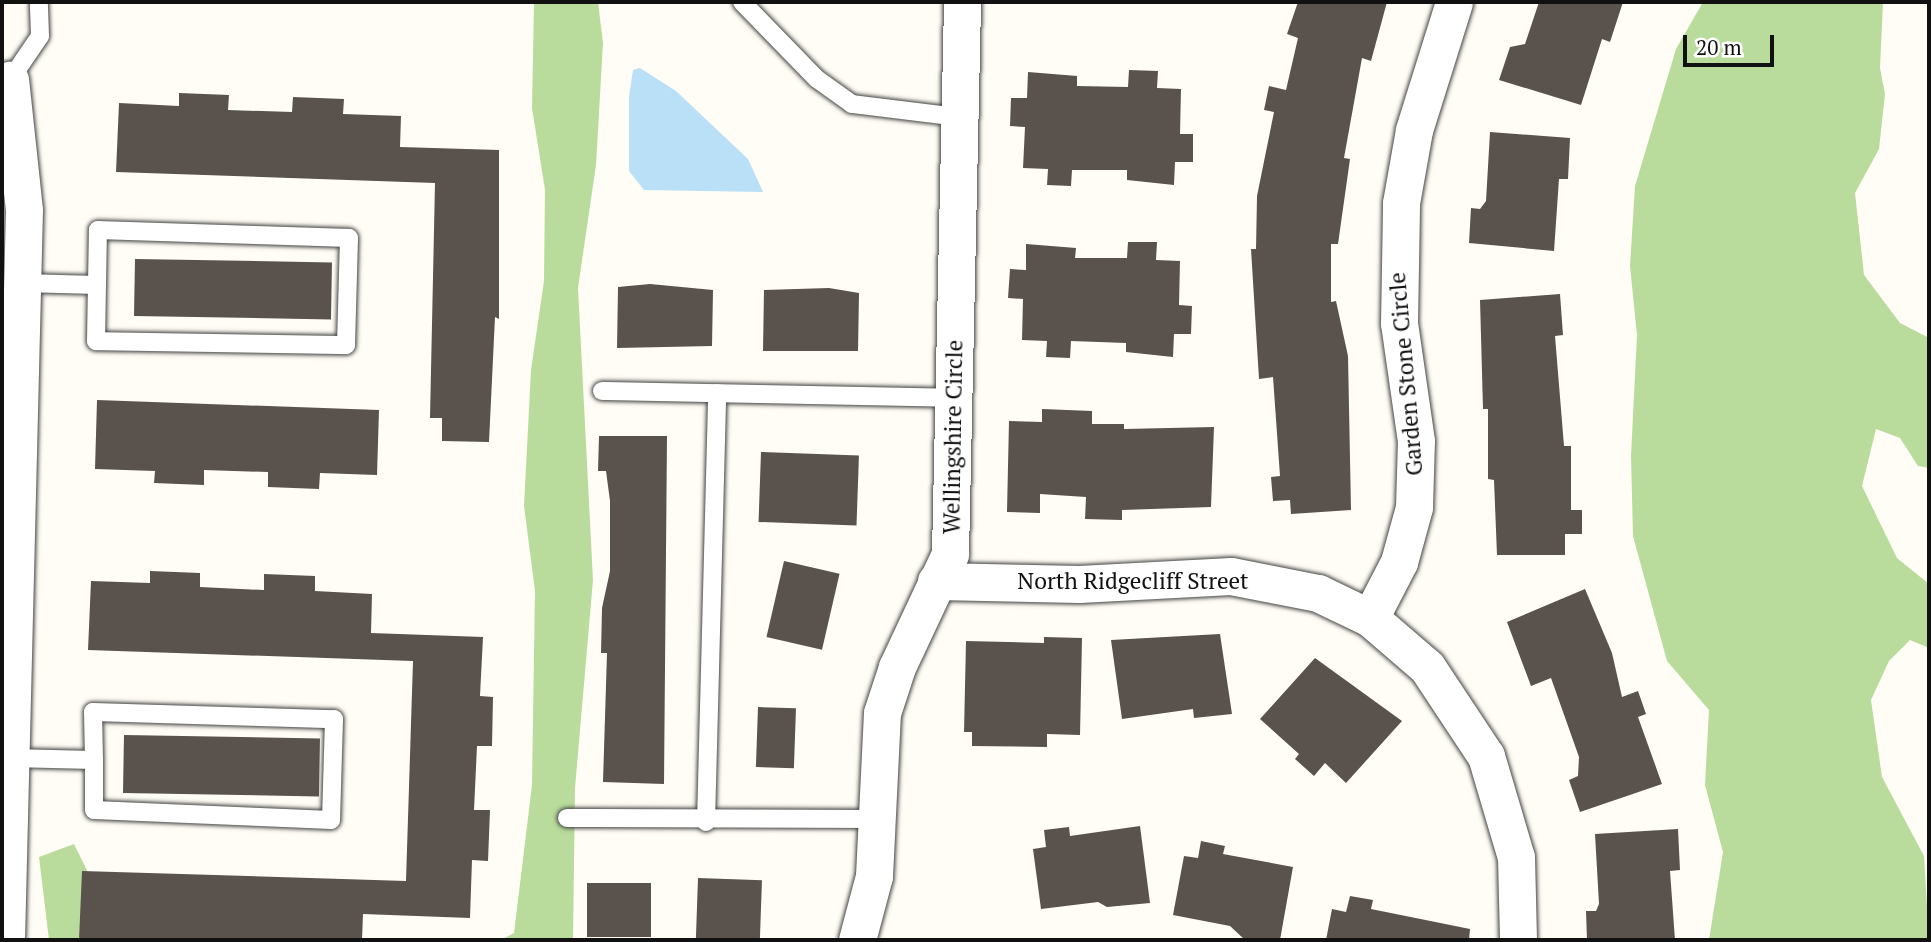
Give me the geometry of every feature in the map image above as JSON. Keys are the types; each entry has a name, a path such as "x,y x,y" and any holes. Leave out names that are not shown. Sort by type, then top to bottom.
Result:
{"street":[{"name":"Wellingshire Circle","path":"857,940 874,876 882,713 936,581 950,554 962,2"},
{"name":"Garden Stone Circle","path":"1370,618 1399,562 1414,507 1416,441 1399,323 1401,203 1414,131 1454,2"},
{"path":"6,940 10,758 10,467 24,210 10,80"},
{"name":"North Ridgecliff Street","path":"936,581 1079,584 1231,576 1318,593 1370,618 1427,667 1486,756 1516,857 1518,940"}],"lane":[{"path":"10,80 40,36 39,2"},
{"path":"742,2 817,79 852,104 958,117"},
{"path":"98,230 349,238 346,345 96,341 97,285 98,230"},
{"path":"22,283 97,285"},
{"path":"602,391 954,398"},
{"path":"706,822 717,393"},
{"path":"93,712 334,719 331,820 94,810 94,760 93,712"},
{"path":"10,758 94,760"},
{"path":"567,818 706,822 877,819"}],"green space":[{"path":"534,2 598,2 603,43 596,165 578,288 593,580 575,788 573,940 501,940 514,933 532,785 535,591 524,506 531,370 544,281 545,190 532,108"},
{"path":"1703,2 1883,2 1880,68 1885,94 1879,149 1855,193 1864,275 1900,323 1929,338 1929,468 1918,466 1900,438 1876,429 1862,486 1897,558 1929,584 1929,648 1910,640 1889,661 1871,700 1882,777 1924,856 1929,940 1709,940 1723,852 1705,785 1709,710 1667,661 1633,536 1631,456 1637,335 1630,266 1635,186 1676,49"},
{"path":"74,844 109,915 117,940 49,940 39,857"}],"water":[{"path":"640,68 676,91 748,159 763,192 644,190 629,171 629,97 633,70"}],"building":[{"path":"1298,2 1387,2 1371,61 1362,58 1344,158 1350,159 1338,244 1331,244 1331,302 1336,301 1348,356 1351,510 1291,514 1290,500 1273,501 1271,477 1280,476 1273,377 1259,379 1251,249 1256,249 1257,196 1274,112 1264,110 1269,86 1286,90 1298,38 1287,34"},
{"path":"1539,2 1623,2 1610,42 1602,39 1581,105 1499,80 1510,47 1525,44"},
{"path":"1129,70 1158,71 1157,88 1181,89 1180,134 1193,134 1193,162 1175,162 1174,185 1127,180 1127,170 1072,170 1071,186 1047,185 1048,169 1023,168 1025,127 1010,126 1011,98 1027,98 1028,72 1077,76 1077,86 1128,87"},
{"path":"179,93 229,95 228,110 292,112 293,97 344,99 343,114 401,116 400,147 499,150 499,319 495,317 489,442 442,441 442,418 430,418 435,183 116,172 119,103 179,106"},
{"path":"1490,132 1570,138 1568,179 1559,179 1554,251 1469,243 1471,208 1480,209 1486,201"},
{"path":"1128,242 1157,242 1156,260 1180,261 1179,305 1192,306 1191,334 1174,334 1173,357 1126,352 1126,343 1071,341 1070,358 1046,357 1047,341 1022,340 1023,299 1008,298 1010,269 1026,270 1026,244 1076,248 1075,258 1127,258"},
{"path":"135,259 332,262 331,319 134,316"},
{"path":"650,284 713,290 712,346 617,348 618,287"},
{"path":"829,288 859,293 858,351 763,351 764,290"},
{"path":"1560,294 1563,335 1555,336 1564,446 1571,446 1571,510 1582,510 1582,534 1565,534 1565,555 1497,555 1494,480 1488,479 1488,409 1483,409 1480,300"},
{"path":"97,400 379,410 377,475 320,473 319,489 268,487 268,472 204,470 204,485 154,483 155,471 95,469"},
{"path":"1042,409 1092,411 1092,424 1124,424 1124,429 1214,427 1211,507 1122,510 1122,520 1085,519 1086,497 1040,494 1040,513 1007,512 1009,421 1042,422"},
{"path":"599,436 667,436 664,784 603,782 607,653 601,653 602,608 610,571 610,501 606,471 598,471"},
{"path":"761,452 859,455 856,525 759,522"},
{"path":"784,561 840,574 822,650 766,637"},
{"path":"150,571 200,573 200,587 264,590 264,574 315,576 315,591 372,594 371,633 483,637 480,696 493,697 492,746 477,746 474,810 490,810 488,861 472,860 470,918 363,914 362,940 79,940 82,871 406,881 413,661 88,650 91,581 150,583"},
{"path":"1585,589 1612,653 1622,697 1638,691 1646,714 1638,717 1662,784 1580,812 1569,780 1578,776 1579,757 1551,678 1531,686 1507,622"},
{"path":"1220,634 1232,714 1194,718 1193,709 1122,719 1111,640"},
{"path":"1044,637 1082,638 1080,735 1047,734 1047,747 972,746 972,732 964,732 966,641 1044,643"},
{"path":"1315,658 1402,721 1346,783 1325,763 1314,776 1295,759 1299,754 1260,719"},
{"path":"758,707 796,708 794,768 756,767"},
{"path":"124,735 320,738 319,796 123,793"},
{"path":"1140,826 1150,903 1107,907 1098,902 1041,909 1033,849 1046,847 1044,830 1069,827 1070,836"},
{"path":"1678,829 1680,870 1670,871 1675,940 1587,940 1586,911 1596,911 1599,904 1595,834"},
{"path":"1201,841 1225,846 1223,854 1293,867 1280,940 1245,940 1230,926 1173,915 1184,856 1198,858"},
{"path":"698,878 762,880 760,940 696,940"},
{"path":"587,883 651,883 651,937 587,937"},
{"path":"1350,896 1373,900 1371,909 1470,929 1469,940 1326,940 1332,909 1346,912"}]}
